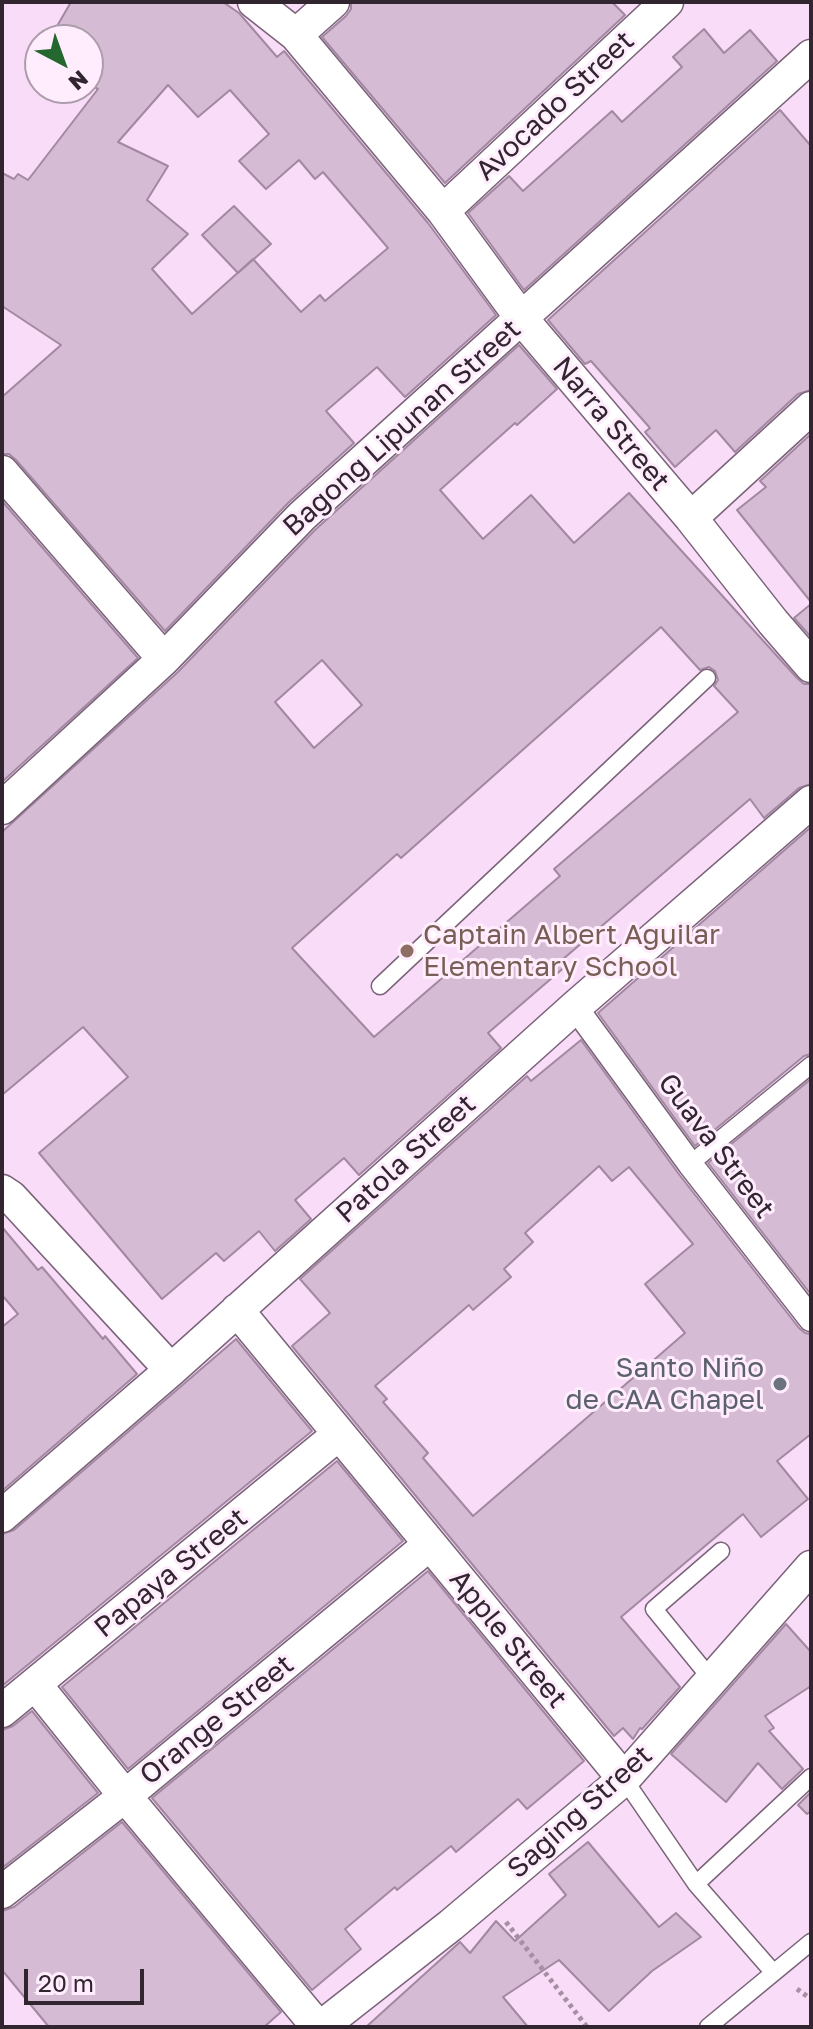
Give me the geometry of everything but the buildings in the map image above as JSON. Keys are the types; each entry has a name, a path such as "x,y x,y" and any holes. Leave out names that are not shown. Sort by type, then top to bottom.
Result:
{"street":[{"name":"Narra Street","path":"254,2 296,35 443,211 522,319 691,518 765,628 811,666"},
{"path":"296,35 333,2"},
{"name":"Avocado Street","path":"443,211 667,2"},
{"name":"Bagong Lipunan Street","path":"2,808 164,659 302,516 811,56"},
{"path":"691,518 811,408"},
{"path":"2,472 164,659"},
{"name":"Patola Street","path":"2,1516 171,1370 575,1007 811,802"},
{"name":"Guava Street","path":"575,1007 690,1164 811,1319"},
{"path":"2,1191 11,1197 171,1370"},
{"name":"Apple Street","path":"237,1310 624,1779"},
{"name":"Papaya Street","path":"2,1711 339,1434"},
{"name":"Orange Street","path":"2,1892 125,1796 430,1544"},
{"name":"Saging Street","path":"320,2027 451,1925 624,1779 811,1567"},
{"path":"35,1684 320,2027"}],"lane":[{"path":"380,986 707,678"},
{"path":"690,1164 811,1065"},
{"path":"712,1680 654,1609 721,1551"},
{"path":"696,1884 811,1777"},
{"name":"Apple Street","path":"624,1779 696,1884 773,1972"},
{"path":"708,2027 811,1942"}],"path":[{"path":"498,1912 587,2027"}],"place":[{"name":"Captain Albert Aguilar Elementary School","path":"407,951"},
{"name":"Santo Niño de CAA Chapel","path":"780,1384"}]}
